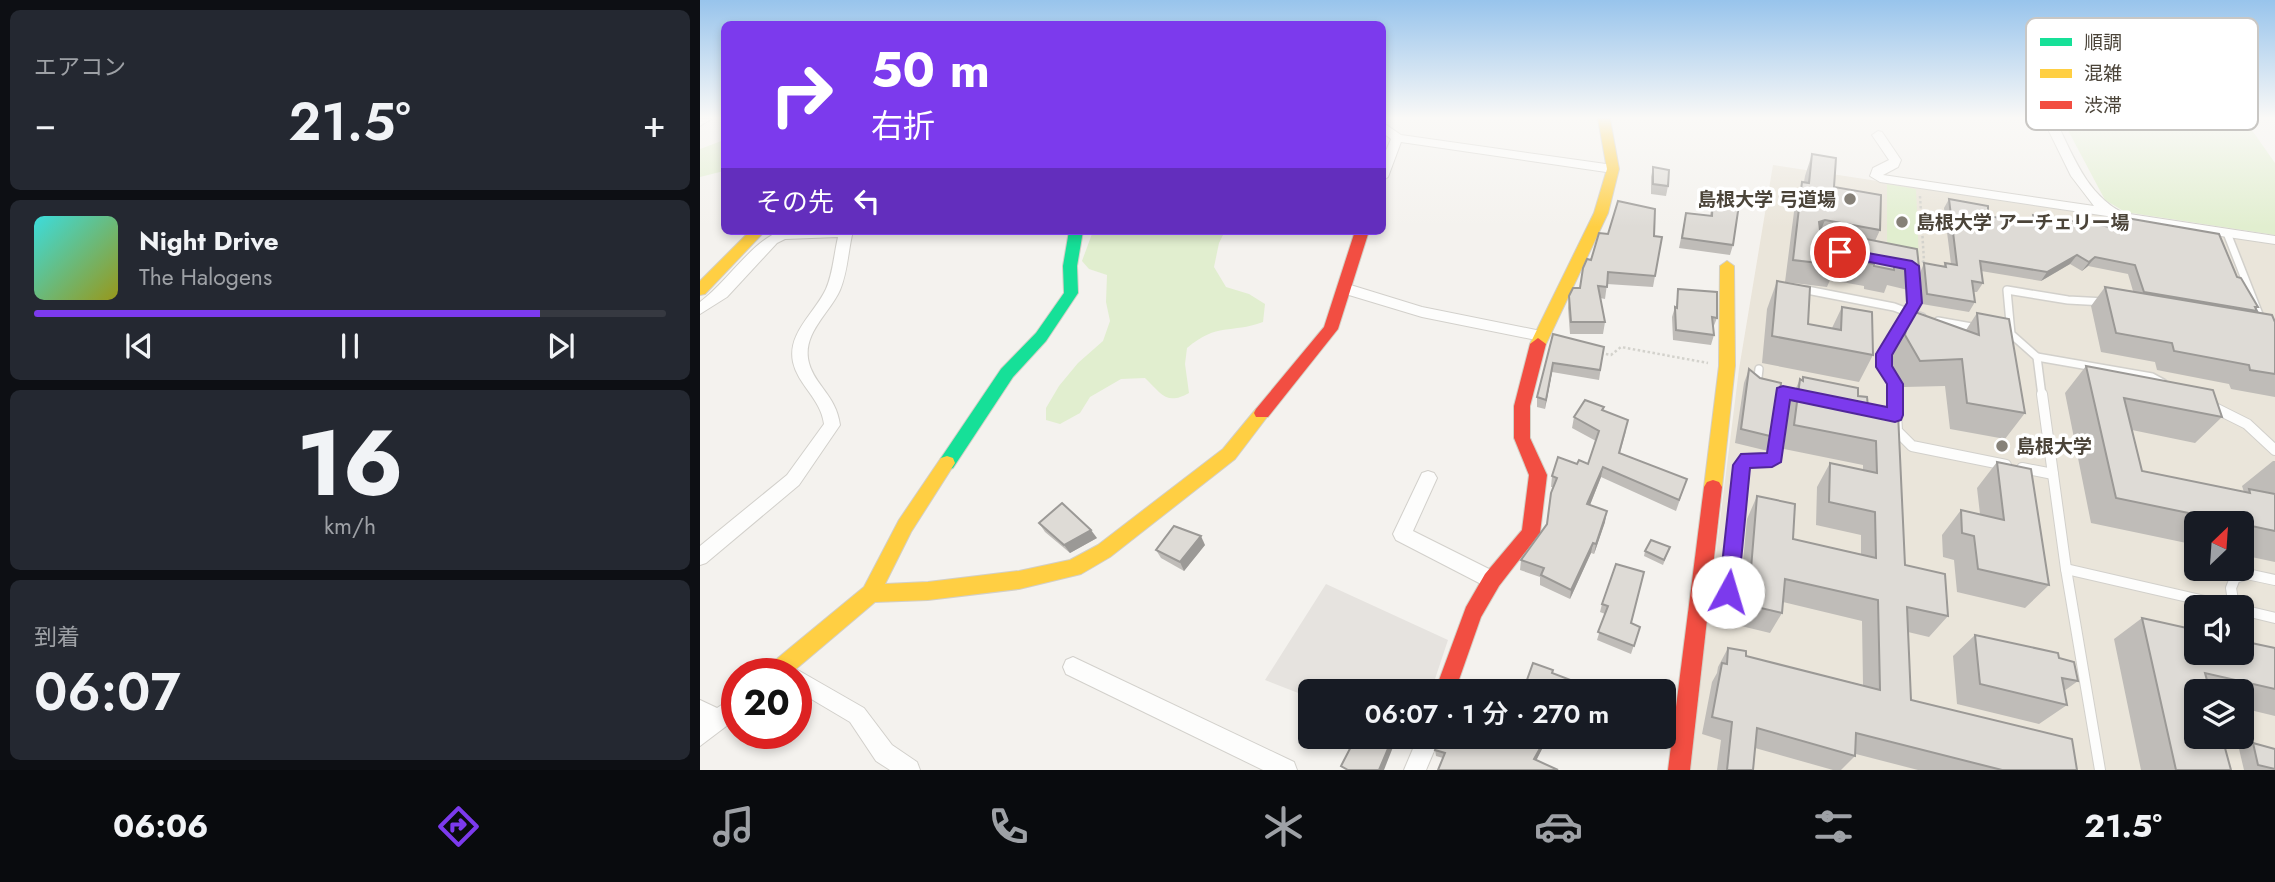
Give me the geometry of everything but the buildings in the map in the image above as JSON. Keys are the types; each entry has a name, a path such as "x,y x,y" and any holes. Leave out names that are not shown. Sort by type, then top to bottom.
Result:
{"street":[{"path":"1515,155 1613,169"},
{"path":"1450,679 1474,613 1492,580 1531,533 1538,475 1522,438 1522,406 1541,336 1601,214 1613,169 1610,155"},
{"path":"1892,155 1894,164 1877,171 1877,177 2275,240"},
{"path":"2068,155 2088,193 2106,212"},
{"path":"700,290 754,235"},
{"path":"700,310 722,293 772,240 783,235"},
{"path":"700,557 793,480 832,425 828,402 801,363 800,351 806,332 832,292 845,235"},
{"path":"801,658 871,593 905,526 953,453 1007,373 1041,337 1071,293 1070,266 1075,235"},
{"path":"871,593 928,591 1018,580 1074,568 1104,551 1229,454 1331,329 1361,235"},
{"path":"1679,770 1727,366 1727,266"},
{"path":"1344,289 1422,312 1541,336"},
{"path":"1428,478 1402,534 1492,580"},
{"path":"1073,667 1286,770"},
{"path":"812,690 857,715 884,753 909,770"},
{"path":"700,735 709,715"},
{"path":"1415,770 1424,749"}],"lane":[{"path":"2227,233 2265,330 2252,328"},
{"path":"1900,263 1912,266 1915,303 1884,354 1884,367 1895,384 1897,431 1912,446 2053,474"},
{"path":"1807,290 1894,307 1929,320 1983,330"},
{"path":"2011,334 2007,290 2115,304"},
{"path":"1997,332 2011,334 2036,357 2152,377 2176,389"},
{"path":"2036,357 2066,569 2100,770"},
{"path":"1759,369 1757,387 1796,395"},
{"path":"1728,592 1742,465 1747,459 1772,460 1775,457 1783,392"},
{"path":"2199,401 2247,424 2275,450"},
{"path":"1883,413 1895,415"},
{"path":"2066,569 2184,596"},
{"path":"2231,595 2235,578 2247,574 2275,580"},
{"path":"2254,613 2275,618"}],"path":[{"path":"1912,266 1924,261 1919,185"},
{"path":"1600,352 1611,355 1621,347 1727,366"}],"shaded area":[{"name":"島根大学","path":"1773,165 2275,242 2275,770 1689,770 1739,369"},
{"path":"1326,584 1448,640 1435,679 1298,679 1298,693 1265,680"}],"green space":[{"path":"700,155 721,155 721,172 700,177"},
{"path":"2081,155 2269,155 2275,163 2275,235 2125,212 2105,200"},
{"name":"島根大学 アーチェリー場","path":"1887,184 1916,189 1919,260 1887,254"},
{"path":"1092,235 1223,235 1214,267 1226,287 1249,294 1265,304 1263,322 1207,335 1187,348 1185,364 1189,393 1181,397 1164,396 1145,378 1121,379 1090,397 1080,413 1060,424 1046,420 1046,408 1059,386 1078,363 1103,341 1110,321 1106,302 1107,275 1089,269 1082,261"}],"traffic: fast":[{"path":"947,463 1007,373 1041,337 1071,293 1070,266 1075,235"}],"traffic: slow":[{"path":"1538,344 1601,213 1613,169 1610,155"},
{"path":"700,290 754,235"},
{"path":"1713,487 1727,366 1727,266"},
{"path":"871,593 928,591 1019,580 1074,568 1104,551 1229,454 1262,413"},
{"path":"793,658 871,593 905,526 947,463"}],"traffic: jam":[{"path":"1262,413 1331,329 1361,235"},
{"path":"1449,679 1473,613 1492,580 1531,533 1538,475 1522,438 1522,406 1538,344"},
{"path":"1679,770 1713,487"}],"place":[{"name":"島根大学 弓道場","path":"1850,199"},
{"name":"島根大学 アーチェリー場","path":"1902,222"},
{"name":"島根大学","path":"2002,446"}],"route":[{"path":"1728,592 1742,465 1747,459 1772,460 1775,457 1783,392 1895,415 1895,384 1884,367 1884,354 1915,303 1912,266 1840,252"}]}
